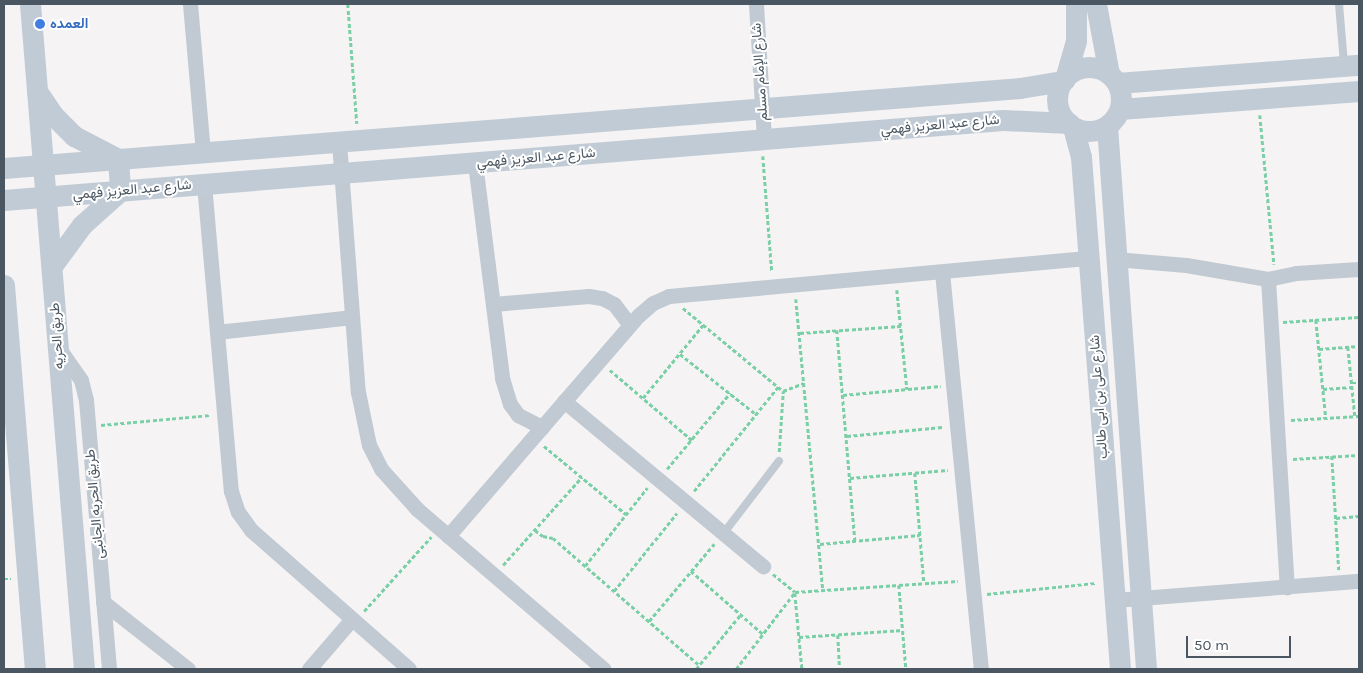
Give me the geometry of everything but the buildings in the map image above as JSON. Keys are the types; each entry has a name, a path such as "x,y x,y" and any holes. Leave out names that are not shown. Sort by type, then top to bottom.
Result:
{"street":[{"name":"طريق الحريه","path":"30,4 84,669"},
{"path":"190,4 203,152"},
{"name":"شارع الإمام مسلم","path":"756,4 763,140"},
{"path":"1087,12 1121,96 1120,109 1107,126 1087,131 1071,125 1058,103 1087,12"},
{"path":"4,168 1020,88 1064,80 1086,68 1113,79 1150,80 1352,65"},
{"path":"1150,80 1146,94 1151,107"},
{"path":"1020,88 1024,104 1020,119"},
{"path":"36,89 53,114 74,136 118,159"},
{"path":"1120,109 1359,91"},
{"name":"شارع عبد العزيز فهمي","path":"4,200 1020,119 1071,125"},
{"name":"شارع على بن ابى طالب","path":"1071,125 1082,170 1120,669"},
{"name":"شارع على بن ابى طالب","path":"1107,126 1108,167 1146,669"},
{"path":"349,141 342,173 360,410 369,445 397,490 494,575 586,664 604,669"},
{"path":"52,266 82,225 120,191 118,159"},
{"path":"475,162 502,378 510,404 538,432"},
{"path":"1082,170 1094,164 1108,167"},
{"path":"204,184 231,491 238,512 251,530 409,669"},
{"path":"443,532 538,432 630,325 653,303 669,296 1089,258"},
{"path":"1115,259 1186,265 1271,278 1359,269"},
{"path":"942,272 980,669"},
{"path":"1271,278 1271,322 1287,587"},
{"path":"4,285 34,667"},
{"path":"493,304 589,296 602,298 614,304 630,325"},
{"path":"217,332 352,318"},
{"name":"طريق الحريه الجانبى","path":"58,347 81,380 88,427 109,669"},
{"path":"564,401 763,566"},
{"path":"1114,591 1141,599 1359,581"},
{"path":"103,602 188,669"},
{"path":"309,669 353,620"}],"lane":[{"path":"1339,4 1352,65"},
{"path":"723,534 778,461"}],"path":[{"path":"348,4 349,141"},
{"path":"1259,99 1271,278"},
{"path":"763,140 774,287"},
{"path":"895,276 907,389"},
{"path":"795,285 823,590"},
{"path":"669,296 783,391"},
{"path":"1271,322 1359,317"},
{"path":"1316,320 1326,418"},
{"path":"643,398 703,325"},
{"path":"799,333 901,326"},
{"path":"837,330 855,541"},
{"path":"1319,349 1359,346"},
{"path":"1348,347 1355,416"},
{"path":"680,354 756,414"},
{"path":"599,361 692,440"},
{"path":"783,391 804,383"},
{"path":"1352,383 1359,383"},
{"path":"843,395 953,384"},
{"path":"614,591 778,387"},
{"path":"1323,390 1352,387"},
{"path":"778,461 783,391"},
{"path":"585,566 626,514 692,440 730,393"},
{"path":"88,427 224,413"},
{"path":"1277,421 1359,416"},
{"path":"846,436 957,426"},
{"path":"538,432 582,477 626,514"},
{"path":"1279,460 1359,455"},
{"path":"1332,456 1340,582"},
{"path":"850,478 961,469"},
{"path":"915,473 924,583"},
{"path":"494,575 582,477"},
{"path":"1336,518 1359,516"},
{"path":"535,530 543,536 553,538 699,665"},
{"path":"353,620 443,532"},
{"path":"649,621 723,534"},
{"path":"819,544 920,535"},
{"path":"763,566 795,592 972,580"},
{"path":"691,571 763,634"},
{"path":"899,585 906,669"},
{"path":"973,596 1114,591"},
{"path":"736,669 795,592"},
{"path":"795,592 802,669"},
{"path":"696,669 741,614"},
{"path":"799,637 903,630"},
{"path":"838,634 840,669"}],"place":[{"name":"العمده","path":"40,24"}]}
